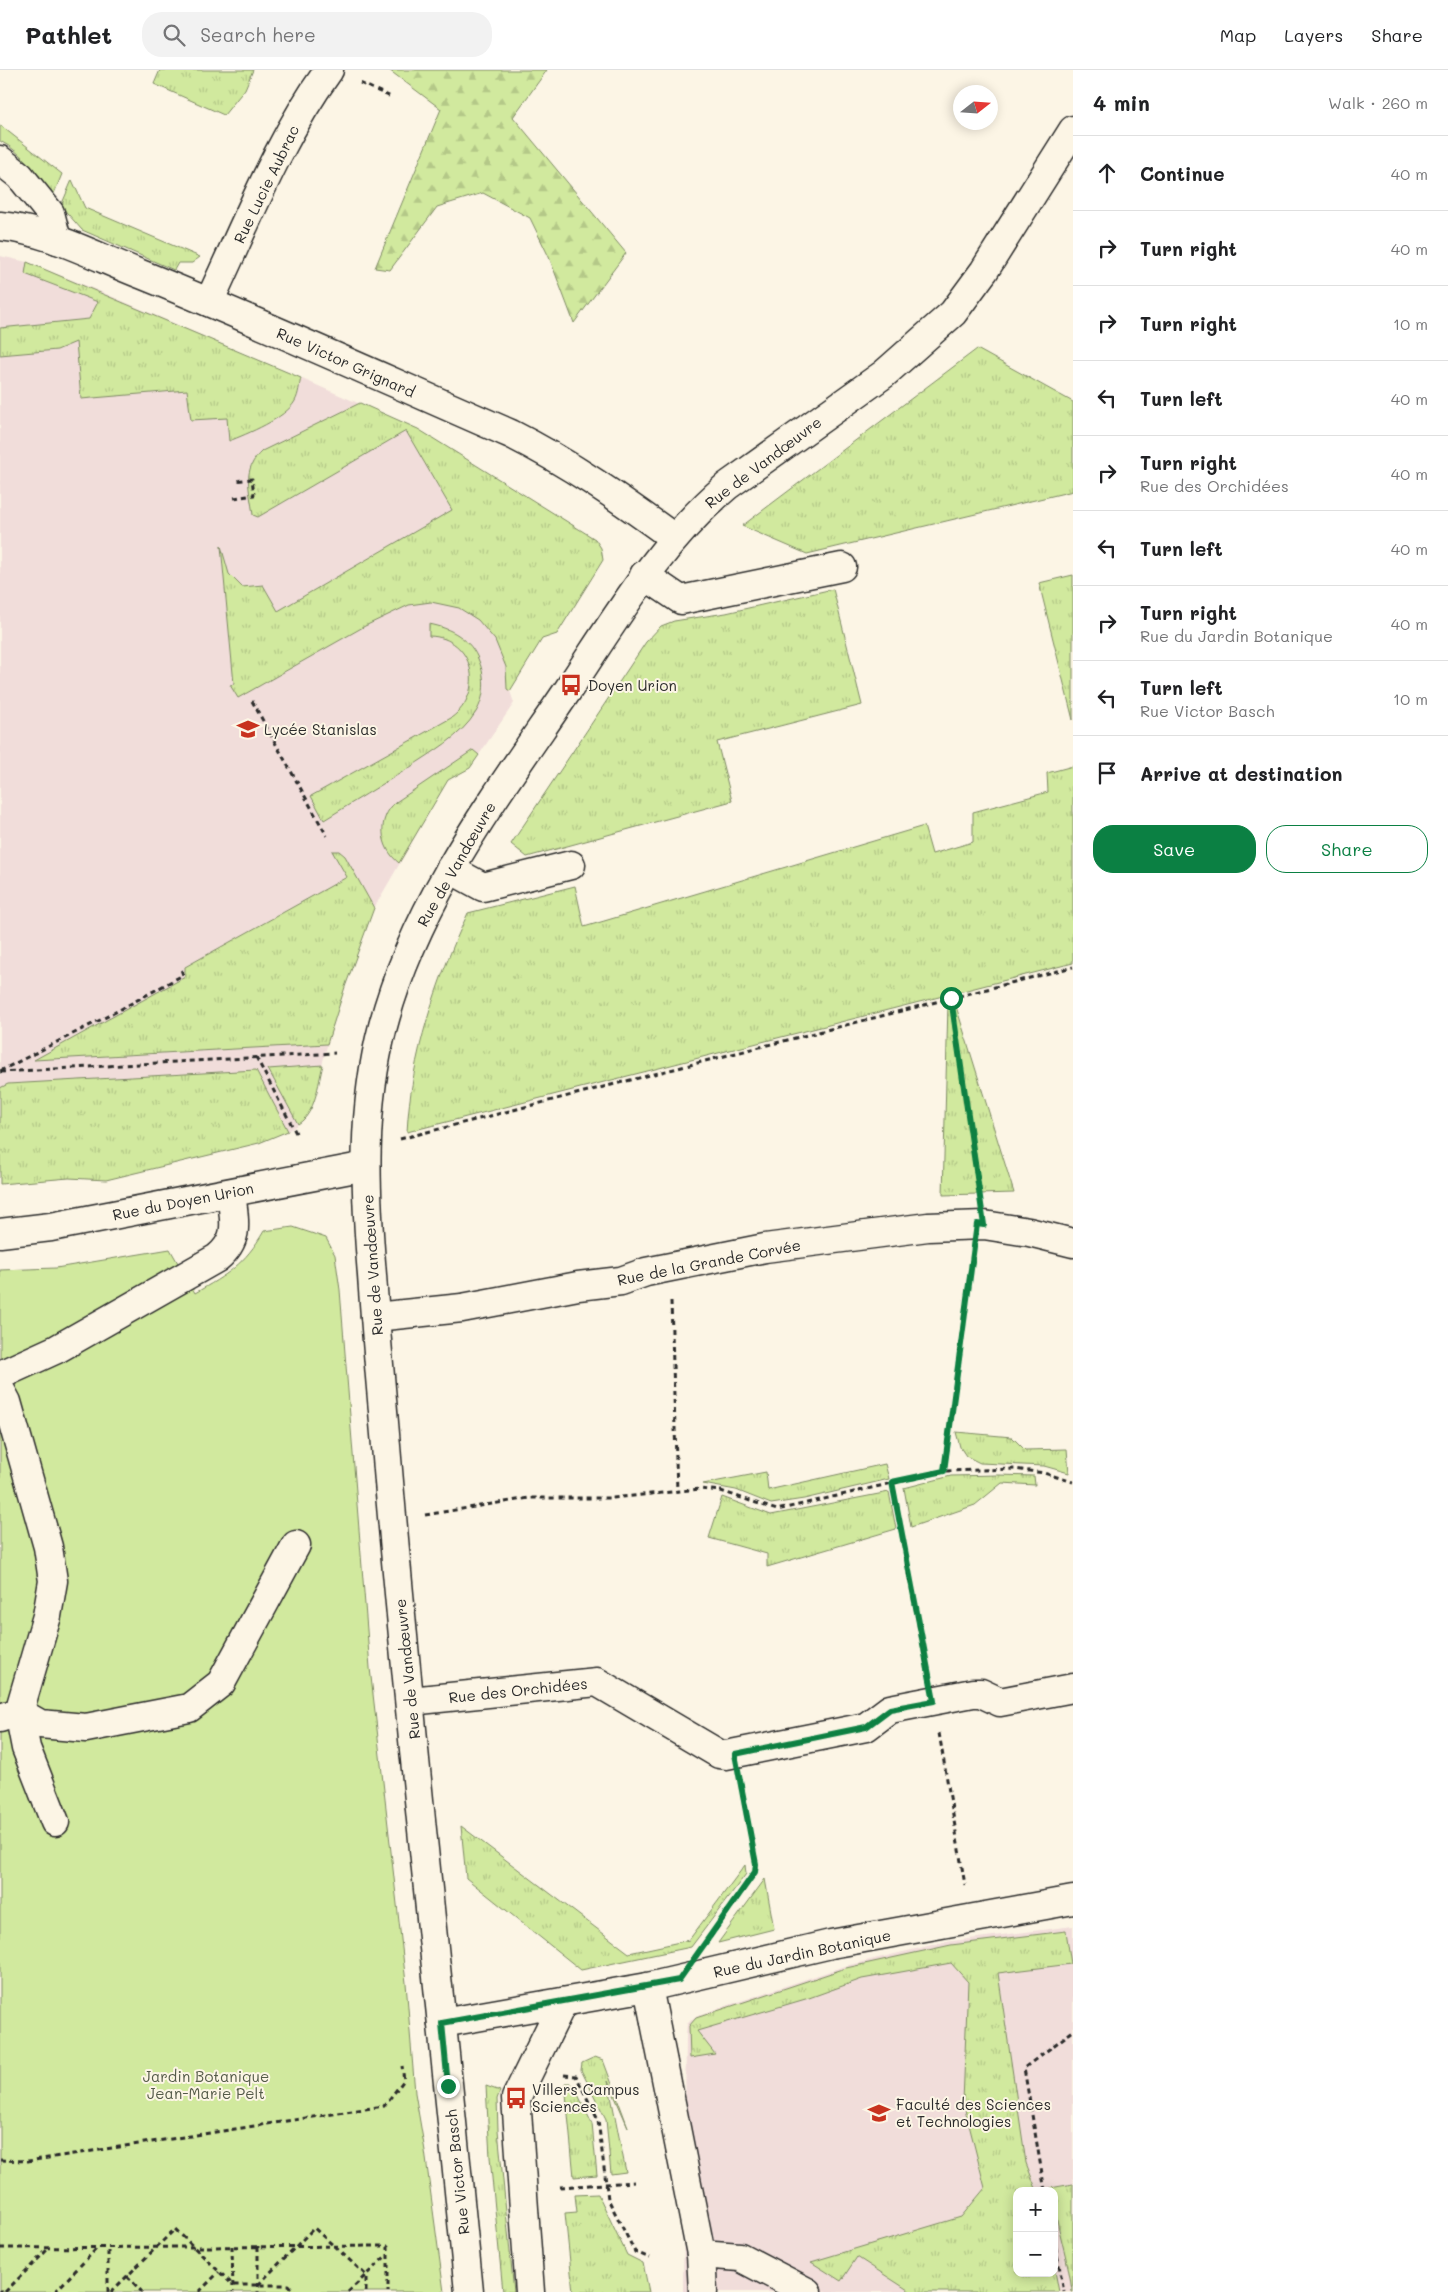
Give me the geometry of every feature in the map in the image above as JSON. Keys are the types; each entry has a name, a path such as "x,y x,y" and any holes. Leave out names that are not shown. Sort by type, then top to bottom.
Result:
{"street":[{"name":"Rue Lucie Aubrac","path":"209,302 292,129 330,70"},
{"name":"Rue de Vandœuvre","path":"442,2023 392,1519 375,1317 366,1157 367,1119 383,1028 417,929 450,869 492,801 644,575 674,538 726,486 884,374 953,313 995,255 1073,130"},
{"path":"0,160 20,176 50,213 57,240"},
{"name":"Rue Victor Grignard","path":"0,226 13,227 57,240 209,302 536,446 622,501 674,538"},
{"path":"644,575 680,600 842,567"},
{"path":"450,869 483,887 571,865"},
{"name":"Rue du Doyen Urion","path":"0,1233 51,1227 231,1193 366,1157"},
{"path":"0,1374 57,1349 217,1258 227,1250 233,1241 235,1227 231,1193"},
{"name":"Rue de la Grande Corvée","path":"375,1317 462,1308 578,1286 621,1280 765,1248 928,1227 980,1225 1029,1232 1073,1243"},
{"path":"0,1389 6,1402 48,1547 53,1580 47,1616 10,1715 26,1748 55,1822"},
{"path":"10,1715 40,1724 86,1728 189,1708 221,1683 296,1545"},
{"name":"Rue des Orchidées","path":"410,1701 597,1682 719,1754 735,1754 866,1727 890,1709 981,1693 1000,1702 1073,1688"},
{"name":"Rue du Jardin Botanique","path":"442,2023 648,1987 831,1944 1073,1900"},
{"path":"648,1987 701,2254 703,2292"},
{"path":"530,2292 516,2098 562,2002"},
{"name":"Rue Victor Basch","path":"442,2023 469,2292"},
{"path":"701,2254 740,2257 807,2292"}],"path":[{"path":"356,81 391,97"},
{"path":"234,481 252,479 254,495 234,498"},
{"path":"252,702 328,836"},
{"path":"366,1157 951,998 1073,967"},
{"path":"0,1071 110,1015 183,975 182,969"},
{"path":"944,1471 980,1225 951,998"},
{"path":"0,1071 335,1053"},
{"path":"256,1057 297,1135"},
{"path":"670,1268 677,1491"},
{"path":"392,1519 430,1515 529,1498 613,1498 700,1489 721,1491 777,1510 944,1471 1015,1469 1044,1472 1073,1482"},
{"path":"892,1482 934,1701 970,1918"},
{"path":"679,1980 755,1872 756,1864 735,1754"},
{"path":"1044,2187 1024,2068 1073,2031"},
{"path":"0,2160 28,2161 326,2117 384,2106 404,2080 402,2066"},
{"path":"562,2074 576,2076 598,2120 608,2199 635,2252 650,2258"},
{"path":"560,2187 634,2182"},
{"path":"258,2285 314,2228 366,2276 366,2292"},
{"path":"110,2292 175,2229 233,2285 289,2285 295,2292"},
{"path":"232,2246 233,2292"},
{"path":"258,2246 258,2292"},
{"path":"0,2248 388,2246 388,2292"},
{"path":"54,2292 98,2247"},
{"path":"108,2247 110,2292"},
{"path":"2,2291 49,2248"},
{"path":"348,2292 388,2254"},
{"path":"1058,2260 1064,2292"},
{"path":"199,2292 220,2272"},
{"path":"127,2276 142,2292"}],"shaded area":[{"name":"Lycée Stanislas","path":"0,256 27,262 99,291 418,429 595,539 601,548 603,560 557,634 542,639 510,691 514,703 470,768 448,780 374,908 345,987 325,1053 313,1104 303,1121 288,1131 259,1143 106,1180 69,1178 0,1184"},
{"name":"Faculté des Sciences et Technologies","path":"1073,1926 1073,2292 683,2292 687,2024 696,2016 845,1966 945,1942"}],"green space":[{"path":"160,70 253,70 245,89 224,115 154,84"},
{"path":"389,70 547,70 513,117 626,253 574,323 549,257 530,218 483,193 437,207 390,270 375,268 441,109"},
{"path":"0,125 62,174 53,196 23,158 0,141"},
{"path":"72,180 85,208 200,257 192,263 178,263 174,270 82,230 61,206"},
{"path":"27,262 301,378 295,401 275,419 229,441 227,418 191,420 187,390 81,399 76,342 57,350 0,355 0,328 89,319 98,302 25,274"},
{"path":"977,349 1073,402 1073,491 807,554 742,526"},
{"path":"360,403 418,429 595,539 601,548 603,560 557,634 542,639 510,691 507,689 506,667 495,640 478,620 459,608 431,602 409,605 365,626 238,698 230,685 234,684 221,546 229,574 242,587 263,585 278,611 452,510 406,431 258,517 253,515 248,481 255,458 262,451"},
{"path":"1073,575 1073,720 1039,583"},
{"path":"833,589 862,705 717,742 732,801 527,857 511,844 646,642 661,626 674,621 726,613"},
{"path":"429,624 445,628 459,636 471,646 475,653 484,681 483,694 476,712 470,721 446,743 324,820 311,796 451,718 462,707 469,695 470,668 465,656 456,646 444,639 429,636"},
{"path":"473,750 479,755 470,768 448,780 399,863 387,849 384,841 383,824 390,809 396,802"},
{"path":"1073,766 1073,963 407,1132 414,1075 427,1020 456,939 468,913 575,886 584,927 924,826 932,854 973,842 973,812 1048,792 1047,773"},
{"path":"332,851 339,851 345,856 374,908 345,987 327,1044 34,1060 185,977 185,967 347,877"},
{"path":"955,1003 1014,1193 943,1195 948,1004"},
{"path":"323,1065 313,1105 309,1113 298,1124 268,1069"},
{"path":"256,1070 288,1131 259,1143 106,1180 69,1178 0,1184 0,1088 8,1084"},
{"name":"Jardin Botanique Jean-Marie Pelt","path":"293,1227 326,1238 335,1255 340,1290 370,1668 406,1983 415,2093 425,2151 444,2292 0,2292 0,1270 56,1268 170,1249 195,1293 234,1268 250,1252 264,1231"},
{"path":"956,1432 1012,1437 1025,1450 1067,1449 1069,1473 1044,1466 980,1463 966,1456 960,1447"},
{"path":"885,1464 889,1479 804,1499 771,1504 736,1490 703,1484 766,1472 768,1490"},
{"path":"951,1476 1034,1476 1035,1485 1002,1483 975,1505 911,1527 904,1488"},
{"path":"889,1492 896,1529 767,1567 767,1554 709,1538 722,1497 771,1515"},
{"path":"461,1826 629,1953 689,1940 745,1865 746,1874 691,1947 581,1970 466,1878"},
{"path":"765,1879 774,1929 718,1943"},
{"path":"1066,1931 1071,1964 998,1973 1026,2163 1035,2187 1013,2187 1013,2277 1056,2277 1059,2292 911,2292 857,2257 841,2281 811,2262 961,2217 985,2188 963,2101 968,1982 951,1963 862,1979 809,1998 697,2031 715,2054 690,2058 689,2026 696,2018 846,1968 951,1945"},
{"path":"595,2057 603,2060 628,2127 608,2081 626,2172 611,2174 606,2119 581,2070 582,2063"},
{"path":"565,2083 570,2083 574,2086 592,2124 597,2175 574,2177"},
{"path":"486,2086 500,2091 497,2099 498,2130 514,2292 503,2292 490,2157"},
{"path":"1073,2184 1073,2292 1058,2224 1058,2187 1056,2187"},
{"path":"598,2194 627,2255 643,2263 649,2292 573,2292 565,2213 577,2212 575,2195"}],"place":[{"name":"Doyen Urion","path":"571,685"},
{"name":"Lycée Stanislas","path":"248,729"},
{"name":"Villers Campus Sciences","path":"516,2098"},
{"name":"Faculté des Sciences et Technologies","path":"879,2113"}],"route":[{"path":"448,2086 442,2023 679,1980 755,1872 756,1864 735,1754 866,1727 872,1725 890,1709 934,1701 892,1482 944,1471 977,1224 984,1225 951,998"}]}
